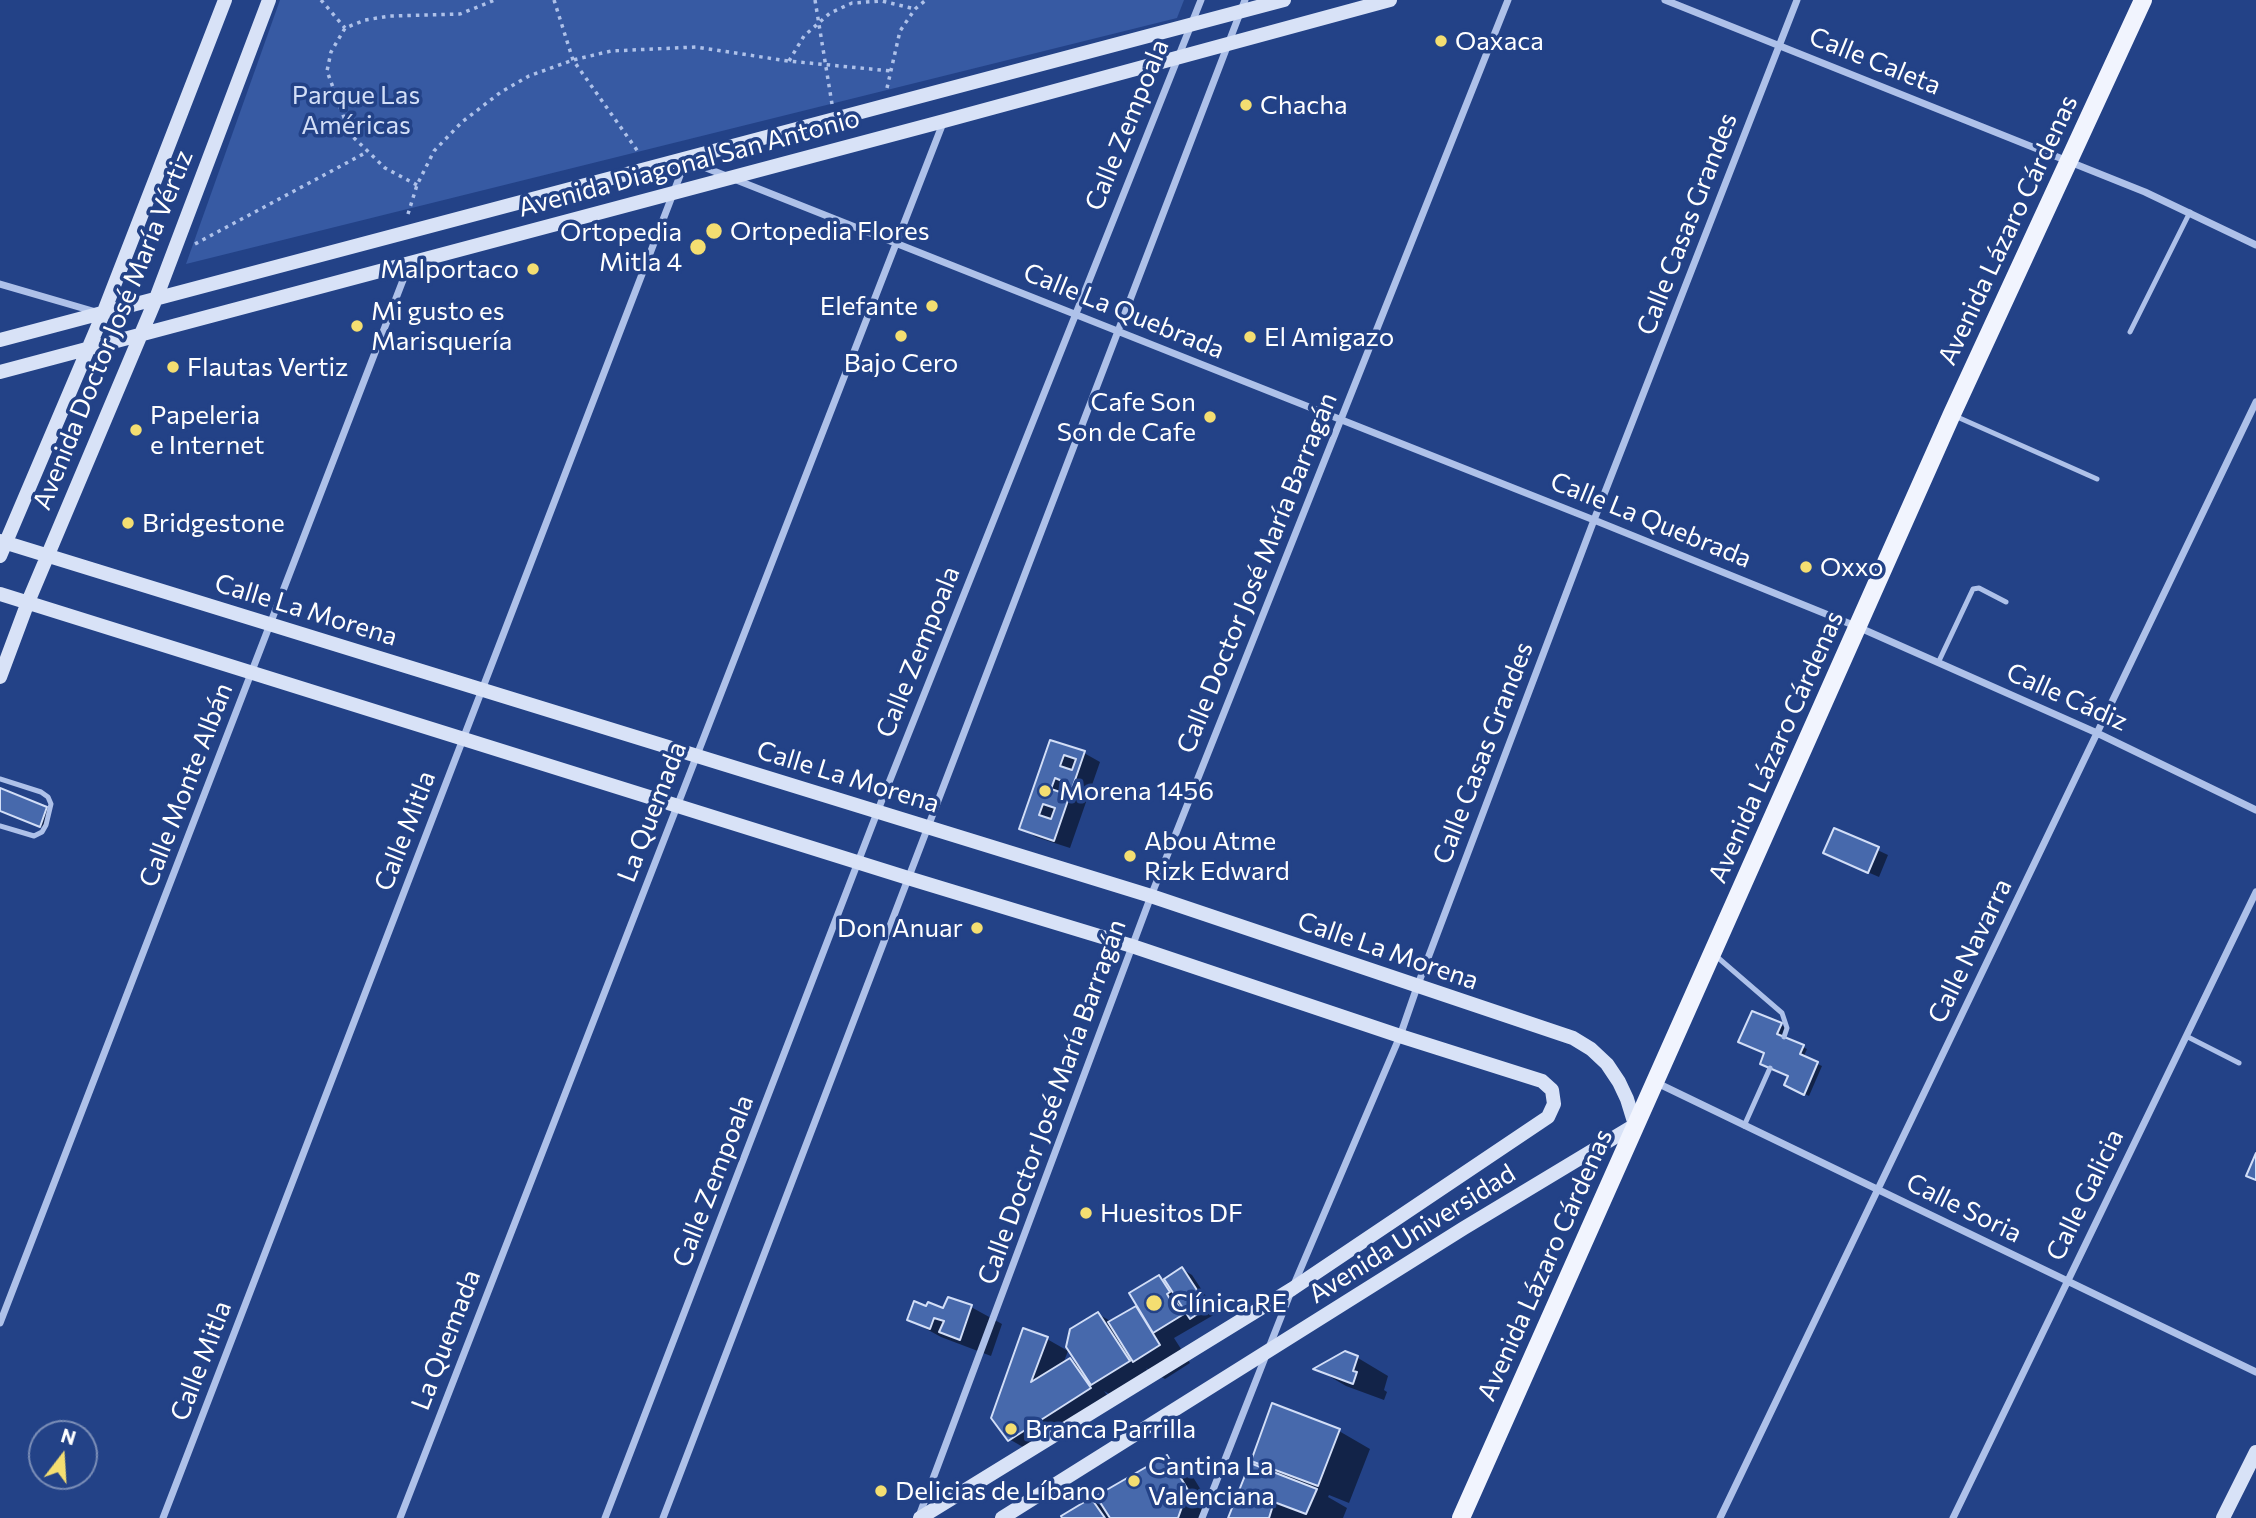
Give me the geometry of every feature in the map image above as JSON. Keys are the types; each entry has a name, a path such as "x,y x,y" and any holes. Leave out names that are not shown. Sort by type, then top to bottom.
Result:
{"main road":[{"name":"Avenida Lázaro Cárdenas","path":"1461,1518 1952,414 2143,0"}],"street":[{"name":"Avenida Doctor José María Vértiz","path":"2,546 103,314 225,0"},
{"name":"Avenida Doctor José María Vértiz","path":"0,677 27,602 155,301 269,0"},
{"name":"Calle Zempoala","path":"605,1518 878,813 1201,0"},
{"name":"Avenida Diagonal San Antonio","path":"0,340 1190,25 1242,6 1284,0"},
{"name":"Avenida Diagonal San Antonio","path":"0,372 1390,0"},
{"name":"Calle Doctor José María Barragán","path":"919,1518 1151,896 1508,0"},
{"name":"Calle Caleta","path":"1665,0 2145,192 2256,245"},
{"name":"Calle Casas Grandes","path":"1202,1518 1292,1289 1400,1037 1594,520 1797,0"},
{"path":"663,1518 1242,6"},
{"name":"La Quemada","path":"400,1518 944,121"},
{"name":"Calle La Quebrada","path":"685,160 1858,627"},
{"name":"Calle Mitla","path":"163,1518 685,160"},
{"name":"Calle Monte Albán","path":"0,1323 410,262"},
{"path":"0,284 103,314"},
{"name":"Calle Navarra","path":"1720,1518 2256,402"},
{"name":"Calle La Morena","path":"2,546 47,555 1151,896 1573,1038 1591,1049 1607,1064 1619,1082 1635,1125"},
{"path":"0,594 1132,946 1400,1037"},
{"name":"Calle Cádiz","path":"1858,627 2097,733 2256,810"},
{"name":"Calle Galicia","path":"1953,1518 2256,892"},
{"name":"Avenida Universidad","path":"919,1518 1292,1289 1548,1117 1554,1104 1552,1090 1542,1081 1400,1037"},
{"name":"Calle Soria","path":"1654,1082 2256,1372"},
{"name":"Avenida Universidad","path":"1002,1518 1464,1228 1635,1125"},
{"path":"2223,1518 2256,1452"}],"lane":[{"path":"2130,332 2190,212"},
{"path":"1952,414 2097,479"},
{"path":"1937,663 1973,589 1979,588 2006,602"},
{"path":"0,779 41,792 48,797 51,804 46,825 42,832 34,836 0,827"},
{"path":"1712,953 1782,1013 1787,1028 1784,1037"},
{"path":"2186,1036 2239,1063"},
{"path":"1744,1126 1770,1068"}],"path":[{"path":"321,0 345,28"},
{"path":"416,185 385,168 350,134 327,71 331,52 345,28 365,20 390,16 460,14 495,0"},
{"path":"554,0 573,60 651,169"},
{"path":"815,0 834,120"},
{"path":"883,107 900,31 915,9 926,0"},
{"path":"788,61 804,36 818,23 830,13 852,3 883,1 915,9"},
{"path":"403,235 416,185 434,151 462,122 501,92 573,60 611,51 696,47 788,61 891,71"},
{"path":"172,256 368,152"}],"green space":[{"name":"Parque Las Américas","path":"280,0 1184,0 1177,18 186,264"}],"building":[{"name":"Morena 1456","path":"1050,740 1085,751 1054,841 1019,829","holes":["1064,755 1076,759 1072,770 1060,766","1055,778 1067,783 1063,793 1051,789","1043,804 1055,808 1051,819 1039,815"]},
{"path":"0,788 47,807 40,827 0,811"},
{"path":"1834,828 1879,847 1868,873 1823,853"},
{"path":"1752,1011 1782,1023 1777,1034 1804,1045 1800,1054 1818,1062 1804,1095 1784,1085 1788,1076 1760,1064 1764,1053 1738,1042"},
{"path":"2256,1153 2256,1180 2246,1176"},
{"path":"1182,1267 1208,1307 1190,1319 1164,1279"},
{"name":"Clínica RE","path":"1159,1275 1170,1292 1167,1294 1173,1304 1176,1302 1184,1314 1153,1333 1129,1293"},
{"path":"948,1297 972,1305 960,1340 939,1332 944,1321 934,1318 930,1329 907,1320 914,1301 926,1306 928,1302 943,1308"},
{"path":"1136,1306 1160,1345 1133,1362 1108,1322"},
{"path":"1098,1312 1130,1361 1091,1385 1066,1347 1070,1329"},
{"path":"1023,1328 1048,1337 1031,1382 1070,1358 1091,1388 1008,1441 991,1418"},
{"path":"1345,1351 1358,1356 1353,1371 1357,1372 1353,1384 1313,1369"},
{"path":"1272,1403 1340,1429 1318,1486 1251,1461"},
{"path":"1167,1455 1188,1490 1178,1518 1110,1518 1096,1496"},
{"path":"1250,1463 1317,1489 1306,1514 1274,1502 1269,1518 1228,1518"},
{"path":"1091,1498 1105,1518 1062,1518 1061,1516"}],"place":[{"name":"Oaxaca","path":"1441,41"},
{"name":"Chacha","path":"1246,105"},
{"name":"Ortopedia Flores","path":"714,231"},
{"name":"Ortopedia Mitla 4","path":"698,247"},
{"name":"Malportaco","path":"533,269"},
{"name":"Elefante","path":"932,306"},
{"name":"Mi gusto es Marisquería","path":"357,326"},
{"name":"Bajo Cero","path":"901,336"},
{"name":"El Amigazo","path":"1250,337"},
{"name":"Flautas Vertiz","path":"173,367"},
{"name":"Cafe Son Son de Cafe","path":"1210,417"},
{"name":"Papeleria e Internet","path":"136,430"},
{"name":"Bridgestone","path":"128,523"},
{"name":"Oxxo","path":"1806,567"},
{"name":"Morena 1456","path":"1045,791"},
{"name":"Abou Atme Rizk Edward","path":"1130,856"},
{"name":"Don Anuar","path":"977,928"},
{"name":"Huesitos DF","path":"1086,1213"},
{"name":"Clínica RE","path":"1154,1303"},
{"name":"Branca Parrilla","path":"1011,1429"},
{"name":"Cantina La Valenciana","path":"1134,1481"},
{"name":"Delicias de Líbano","path":"881,1491"}]}
